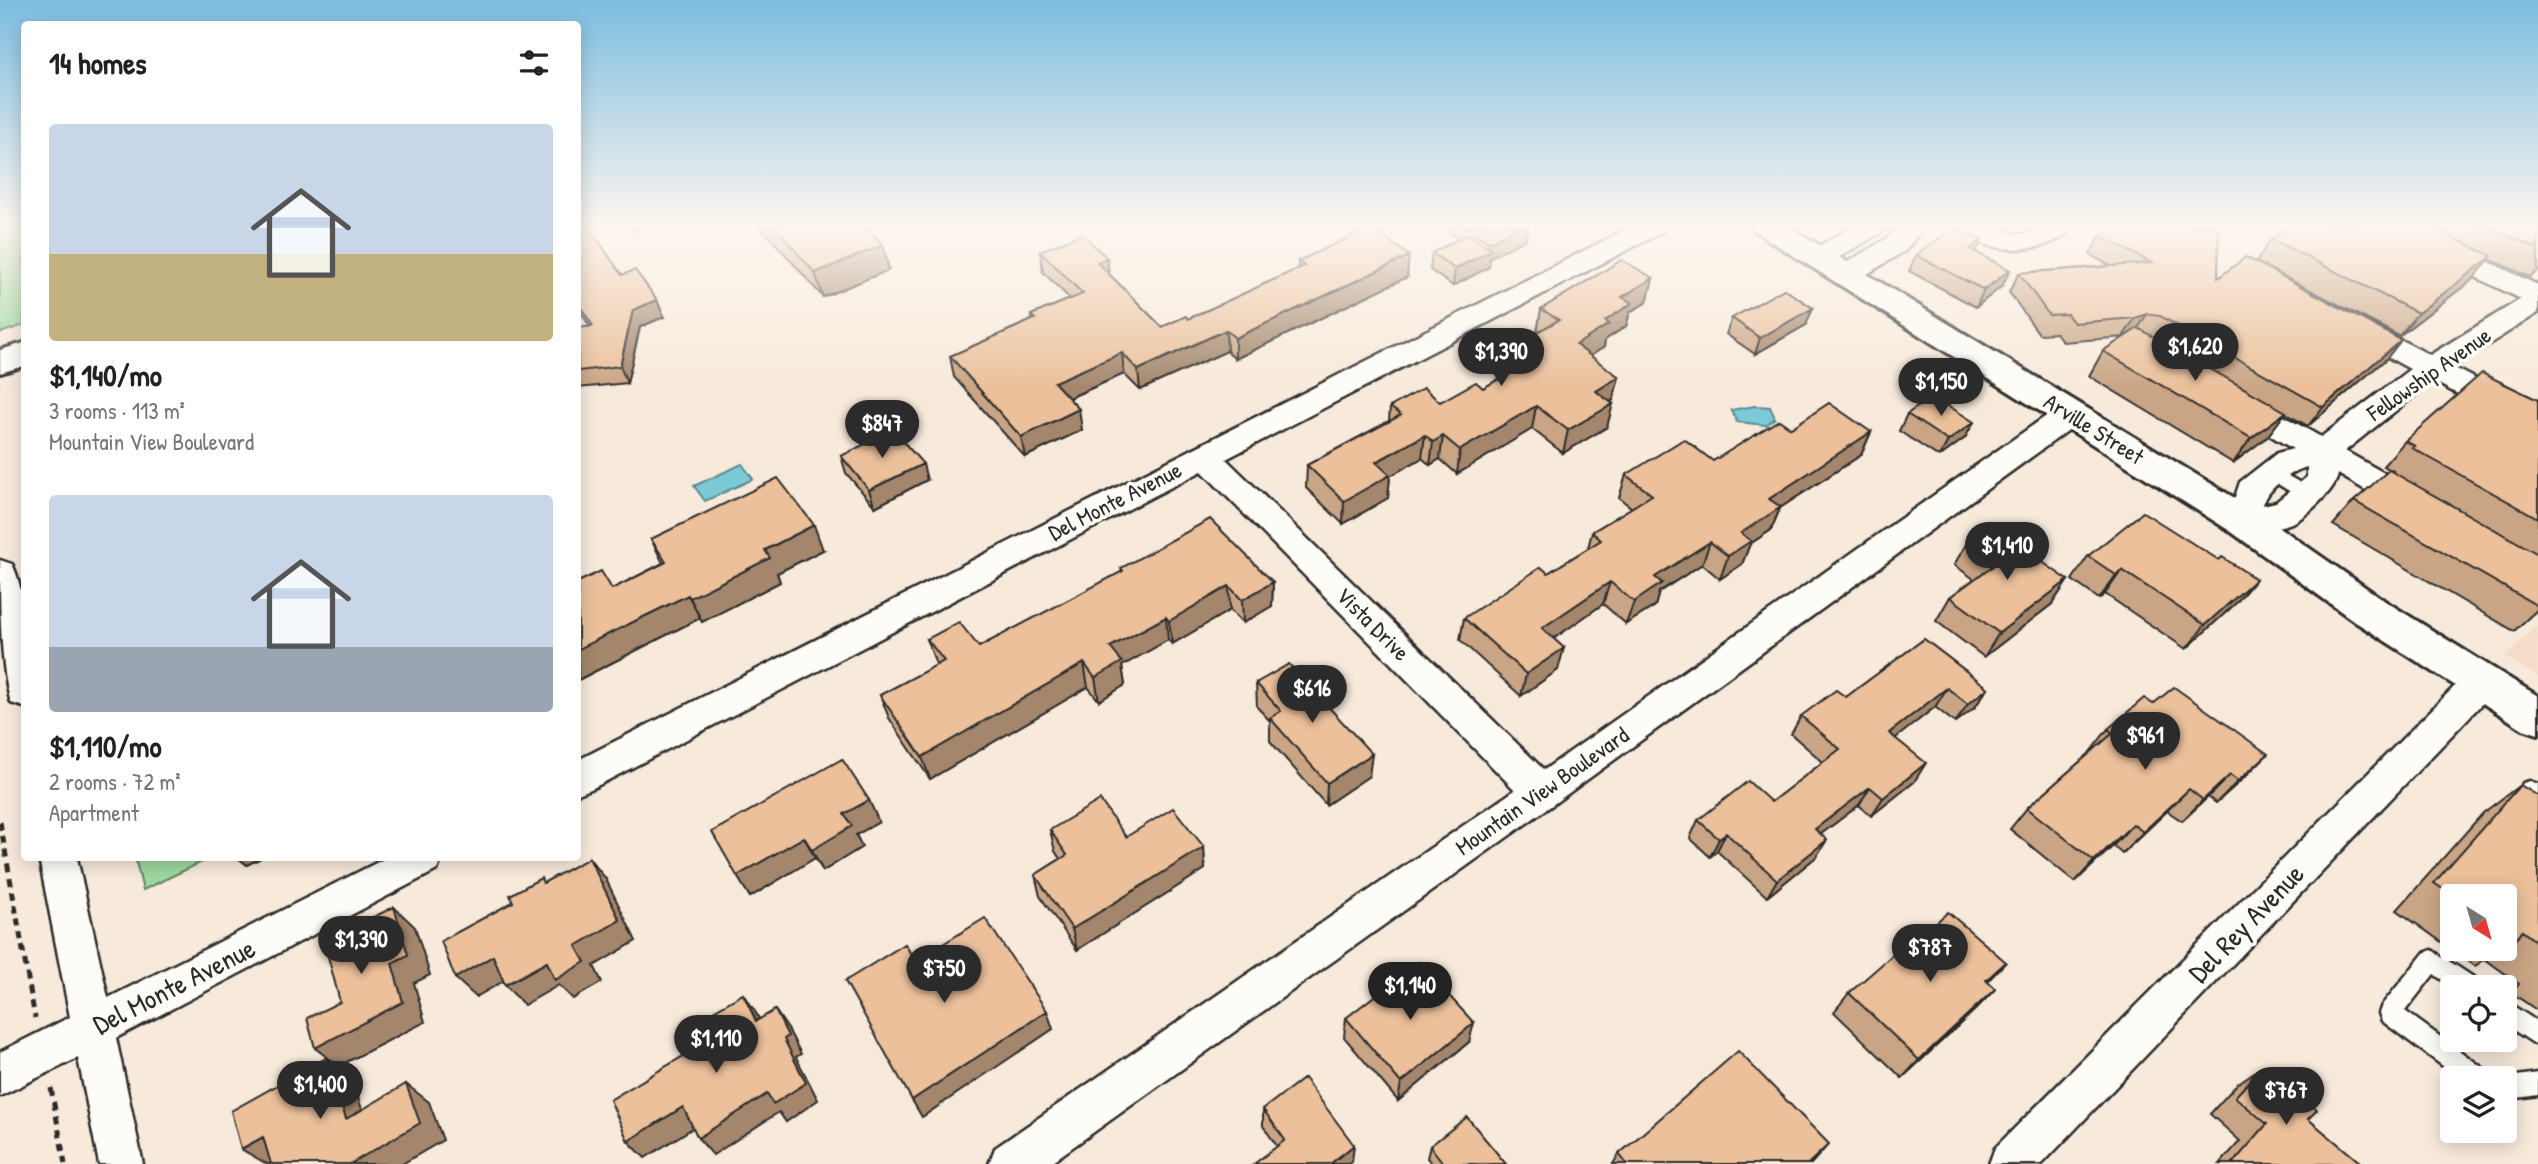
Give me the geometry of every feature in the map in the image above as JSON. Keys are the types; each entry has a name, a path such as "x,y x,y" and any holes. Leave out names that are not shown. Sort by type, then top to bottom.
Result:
{"street":[{"name":"Del Monte Avenue","path":"581,776 1546,280"},
{"name":"Arville Street","path":"1854,280 2243,521 2371,612 2538,717"},
{"path":"2500,280 2538,299"},
{"name":"Fellowship Avenue","path":"2243,521 2250,490 2272,473 2288,461 2323,452 2431,368 2538,299"},
{"path":"2333,316 2538,424"},
{"path":"0,362 21,355"},
{"path":"2206,385 2444,521"},
{"name":"Mountain View Boulevard","path":"1011,1164 1542,792 2070,414"},
{"path":"2243,521 2286,512 2307,494 2322,481 2323,452"},
{"name":"Vista Drive","path":"1204,455 1542,792"},
{"name":"Arville Street","path":"2243,521 2388,594 2538,686"},
{"path":"0,573 21,678"},
{"path":"2463,640 2477,663 2482,681"},
{"name":"Del Rey Avenue","path":"2011,1164 2482,681"},
{"path":"59,861 121,1164"},
{"name":"Del Monte Avenue","path":"0,1075 417,861"}],"lane":[{"path":"2272,473 2307,494"},
{"path":"2440,1050 2390,1013 2432,960 2453,975"},
{"path":"2517,1020 2538,1035"},
{"path":"2443,1052 2462,1066"},
{"path":"2517,1087 2538,1084"}],"path":[{"path":"0,822 33,1007"},
{"path":"53,1097 65,1164"}],"shaded area":[{"path":"2538,624 2538,677 2505,657"}],"green space":[{"path":"0,280 21,280 21,326 0,333"},
{"path":"136,861 204,861 143,890"}],"water":[{"path":"1755,406 1770,407 1775,418 1766,425 1737,422 1731,410"},
{"path":"742,464 753,479 705,501 694,486"}],"building":[{"path":"581,280 643,280 657,300 633,310 620,366 581,371 581,328 593,326 581,308"},
{"path":"1069,280 1115,280 1162,327 1186,316 1188,319 1273,280 1357,280 1235,338 1226,330 1138,370 1122,353 1054,382 1079,409 1021,437 950,356 1035,319 1031,315 1083,294"},
{"path":"1588,280 1649,280 1622,297 1632,303 1605,321 1609,324 1576,345 1619,377 1596,391 1613,404 1568,430 1536,406 1460,450 1443,436 1433,442 1425,435 1376,462 1390,475 1344,501 1307,465 1401,415 1390,407 1424,388 1440,402 1476,382 1483,388 1539,357 1519,342 1559,320 1541,309"},
{"path":"1965,280 1997,280 1984,290"},
{"path":"2024,280 2290,280 2401,340 2323,407 2160,316 2147,314 2135,318 2074,323 2067,314 2049,315"},
{"path":"2353,280 2460,280 2418,313"},
{"path":"1784,289 1813,308 1760,338 1732,318"},
{"path":"2138,328 2286,412 2251,438 2103,351"},
{"path":"2482,373 2538,400 2538,518 2412,448 2415,446 2405,441"},
{"path":"1933,396 1974,422 1948,441 1907,414"},
{"path":"1829,403 1871,432 1769,499 1781,507 1741,533 1751,541 1728,556 1710,542 1655,577 1662,583 1634,602 1610,582 1542,628 1564,648 1526,674 1464,618 1541,567 1548,573 1601,540 1592,532 1652,495 1626,475 1684,439 1713,461 1779,420 1791,428"},
{"path":"893,430 923,464 869,490 841,456"},
{"path":"2389,470 2538,554 2538,606 2354,501"},
{"path":"778,478 814,525 765,550 770,558 581,648 581,581 601,571 612,589 666,562 651,539"},
{"path":"2143,512 2219,560 2222,557 2256,579 2205,625 2122,570 2116,575 2088,556"},
{"path":"1210,519 1273,582 1242,600 1229,586 1169,621 1166,617 1110,647 1122,662 1095,678 1084,663 922,757 880,695 944,661 927,639 959,622 979,647 1123,571 1121,568"},
{"path":"1990,525 2068,580 1999,633 1950,597 1998,562 1968,541"},
{"path":"1924,639 1988,688 1968,704 1947,688 1889,733 1926,763 1883,798 1870,787 1815,829 1827,840 1777,880 1726,833 1719,839 1698,820 1748,781 1771,802 1840,749 1801,716 1836,690 1846,697"},
{"path":"1289,664 1372,754 1327,783 1270,718 1281,711 1256,683"},
{"path":"2174,687 2268,754 2238,781 2230,775 2203,800 2189,789 2143,832 2133,824 2094,861 2027,808 2113,733 2108,729 2144,698 2153,704"},
{"path":"842,759 869,800 844,814 852,826 812,850 804,837 737,876 712,832"},
{"path":"2520,785 2538,796 2538,943 2522,931 2517,937 2517,884 2440,884 2440,887 2434,883"},
{"path":"1100,800 1126,837 1173,808 1204,847 1072,929 1035,875 1067,855 1050,830"},
{"path":"589,858 620,920 576,946 585,962 555,980 547,962 505,985 493,956 455,978 441,941 513,902 510,895 541,878 543,883"},
{"path":"394,907 408,955 392,963 403,1002 315,1048 307,1018 340,1002 324,941"},
{"path":"1948,912 2006,962 1986,980 1995,989 1919,1060 1849,993 1922,929 1925,932"},
{"path":"985,918 1047,1011 912,1100 845,981 905,944 915,961"},
{"path":"1418,962 1474,1023 1401,1083 1346,1018"},
{"path":"743,994 756,1021 775,1010 788,1036 784,1039 806,1083 773,1104 767,1094 698,1138 683,1107 628,1141 610,1100 720,1034 710,1013"},
{"path":"1738,1051 1829,1144 1808,1164 1627,1164 1619,1154"},
{"path":"326,1058 346,1119 406,1084 420,1123 350,1164 271,1164 263,1137 241,1149 231,1111"},
{"path":"2263,1066 2317,1110 2308,1119 2362,1164 2233,1163 2267,1124 2235,1097"},
{"path":"1304,1078 1354,1145 1330,1164 1254,1164 1285,1140 1263,1109"},
{"path":"1467,1117 1506,1164 1444,1164 1430,1146"}]}
